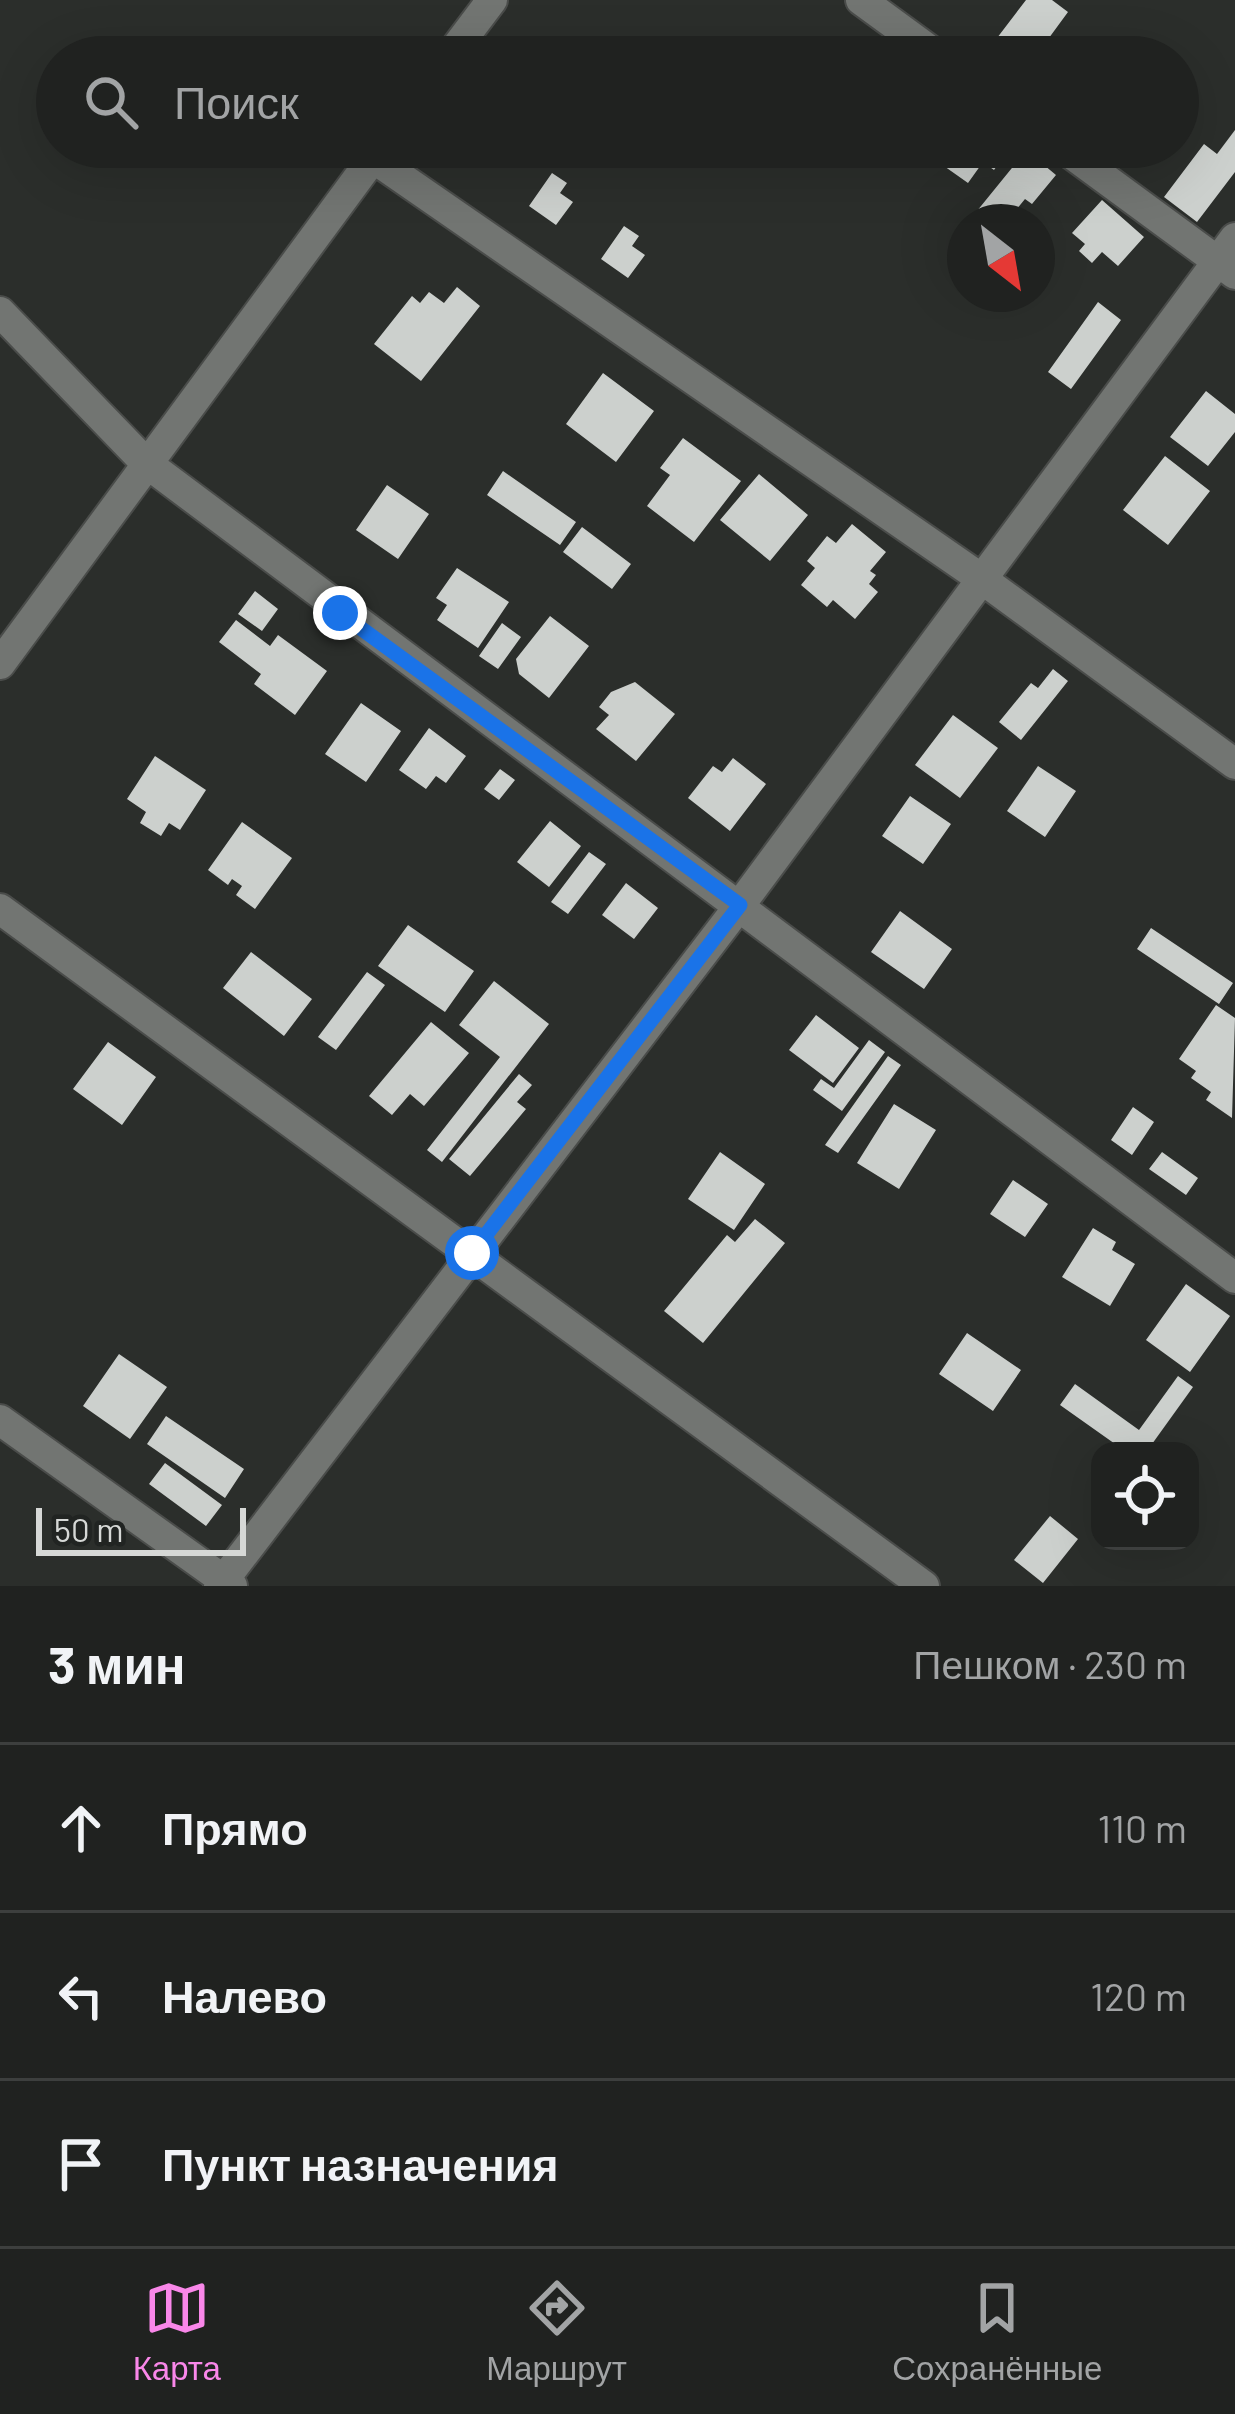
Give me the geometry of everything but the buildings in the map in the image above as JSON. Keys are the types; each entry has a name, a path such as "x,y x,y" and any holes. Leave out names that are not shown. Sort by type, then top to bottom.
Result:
{"street":[{"path":"465,36 492,0"},
{"path":"861,0 910,36"},
{"path":"0,664 366,168"},
{"path":"398,168 979,577 1235,764"},
{"path":"0,1420 225,1584 740,905 979,577 1230,258 1094,168"},
{"path":"0,312 145,462 340,613 740,905 1235,1278"},
{"path":"0,909 925,1586"}],"route":[{"path":"340,613 740,905 472,1253"}]}
